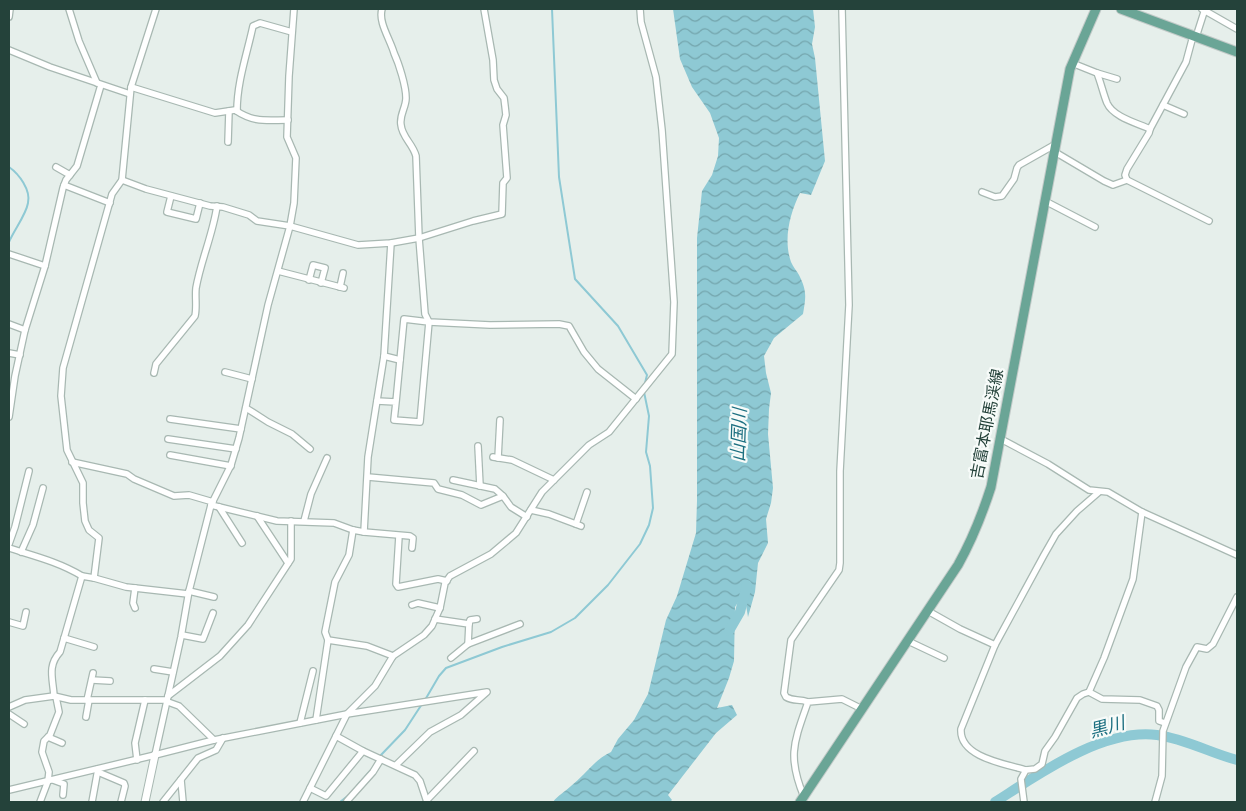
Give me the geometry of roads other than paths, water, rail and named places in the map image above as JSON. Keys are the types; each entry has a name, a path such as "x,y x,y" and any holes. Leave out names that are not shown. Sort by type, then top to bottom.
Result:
{"main road":[{"name":"吉富本耶馬渓線","path":"802,800 958,565 974,534 990,487 1072,63 1096,9"},
{"path":"1122,9 1237,52"}],"street":[{"path":"9,17 10,9"},
{"path":"9,417 10,398 25,330 45,266 64,185 77,166 99,84 80,41 69,9"},
{"path":"94,578 99,538 89,530 85,521 83,483 67,450 61,396 63,368 112,194 122,180 131,87 156,9"},
{"path":"145,802 182,635 188,592 212,503 236,449 268,305 290,226 294,203 296,158 287,137 294,9"},
{"path":"382,9 380,16 395,54 406,96 400,117 401,126 414,148 416,156 419,238 425,314 429,322 420,422 394,420 404,319 429,322 559,324 569,326 584,352 598,369 636,399"},
{"path":"122,180 171,196 249,215 257,221 290,226 358,245 391,243 419,238 502,214 503,183 507,178 503,125 506,114 504,98 497,89 494,80 493,60 484,9"},
{"path":"303,802 347,714 375,686 393,656 424,635 432,626 450,576 491,554 516,533 542,492 589,445 609,432 672,354 674,343 672,283 662,130 656,76 641,22 640,9"},
{"path":"842,9 849,305 840,471 840,563 839,570 791,640 784,693 791,701 803,700 808,702 842,699 862,709"},
{"path":"1127,180 1125,175 1127,170 1149,133 1186,62 1203,9 1237,29"},
{"path":"237,111 237,93 253,26 260,23 292,32"},
{"path":"9,50 50,67 130,94"},
{"path":"1072,63 1117,79"},
{"path":"1097,73 1104,90 1107,105 1119,116 1150,129"},
{"path":"131,87 215,113 235,110 254,120 288,120"},
{"path":"1163,105 1184,114"},
{"path":"228,111 228,142"},
{"path":"982,192 995,197 1002,196 1014,179 1017,168 1020,165 1055,148 1104,181 1113,184 1127,180 1209,221"},
{"path":"56,167 70,175"},
{"path":"64,185 110,203"},
{"path":"171,196 167,212 196,219 200,203"},
{"path":"1045,201 1095,227"},
{"path":"154,373 156,364 195,316 196,289 215,222 217,206"},
{"path":"364,532 368,457 384,356 391,243"},
{"path":"9,254 45,266"},
{"path":"309,280 313,265 325,268 321,283"},
{"path":"278,271 342,288 343,273"},
{"path":"9,324 25,330"},
{"path":"9,353 20,355"},
{"path":"384,356 400,360"},
{"path":"225,372 252,379"},
{"path":"377,401 396,402"},
{"path":"246,408 292,434 310,449"},
{"path":"170,419 241,429"},
{"path":"500,420 495,457 512,460 554,480"},
{"path":"1000,438 1048,464 1089,490 1108,492 1142,512 1237,555"},
{"path":"168,439 236,449"},
{"path":"478,446 480,486"},
{"path":"170,455 230,466"},
{"path":"304,521 310,494 327,458"},
{"path":"72,462 127,474 134,479 174,496 189,495 219,506 277,521 334,523 353,530 413,538 412,548"},
{"path":"9,544 29,471"},
{"path":"368,477 434,483 438,489 462,496 482,505 503,496"},
{"path":"453,480 495,489 511,507 527,517"},
{"path":"21,552 33,525 42,488"},
{"path":"531,510 549,514 578,525 587,492"},
{"path":"1099,492 1077,511 1056,534 1027,584 996,645 960,735 964,743 975,752 1026,770 1035,769 1042,764 1045,751 1077,698 1082,694 1090,692 1102,699 1140,700 1157,706 1159,721 1165,723"},
{"path":"219,506 242,543"},
{"path":"1090,692 1133,579 1142,512"},
{"path":"257,516 288,563"},
{"path":"9,707 25,700 55,696 88,700 168,699 220,656 248,625 291,559 291,521"},
{"path":"316,720 328,640 325,632 335,582 349,554 353,530"},
{"path":"399,536 396,584 398,587 438,579 447,581"},
{"path":"9,548 54,562 82,576 135,588 188,592 214,597"},
{"path":"40,802 50,780 48,766 42,752 44,741 50,735 59,712 55,696 52,666 54,659 60,652 82,576"},
{"path":"135,588 133,603 135,608"},
{"path":"1155,802 1162,776 1163,730 1186,667 1196,649 1199,647 1207,649 1214,644 1237,597"},
{"path":"412,604 418,603 440,608"},
{"path":"928,611 960,629 996,645"},
{"path":"9,622 23,626 26,612"},
{"path":"182,635 203,639 213,613"},
{"path":"468,644 470,620 477,619"},
{"path":"435,620 469,624"},
{"path":"451,658 468,644 520,624"},
{"path":"64,638 94,647"},
{"path":"328,640 367,646 393,656"},
{"path":"908,641 944,658"},
{"path":"154,669 173,672"},
{"path":"300,723 313,671"},
{"path":"86,717 93,673"},
{"path":"92,680 110,681"},
{"path":"9,790 98,771 223,738 347,714 487,692 461,715 430,732 396,765"},
{"path":"168,699 214,740"},
{"path":"138,760 135,743 146,700"},
{"path":"802,800 793,759 799,726 808,702"},
{"path":"9,714 24,724"},
{"path":"336,736 415,775 420,781 427,801 474,751"},
{"path":"48,737 62,743"},
{"path":"162,802 198,758 216,750 223,738"},
{"path":"310,788 326,796 363,751"},
{"path":"348,802 373,772 381,759"},
{"path":"1024,800 1021,780 1026,770"},
{"path":"92,802 98,771"},
{"path":"98,771 124,784 121,802"},
{"path":"50,780 64,784 63,794"},
{"path":"181,780 183,802"}],"water":[{"path":"673,9 813,9 815,27 812,44 825,161 811,195 800,193 793,209 788,235 791,262 805,290 804,308 803,314 774,338 764,356 771,393 768,434 773,488 766,519 768,543 758,563 755,592 748,617 744,593 735,607 734,661 717,708 732,705 737,715 716,733 668,795 672,800 670,802 553,802 595,763 611,752 618,739 634,720 648,694 666,620 677,596 696,533 697,238 702,191 712,175 718,156 719,138 710,113 692,87 680,59"}],"waterway":[{"path":"552,9 559,177 575,279 618,326 647,375 644,387"},
{"path":"9,167 17,174 28,193 28,203 25,212 9,242"},
{"path":"425,700 446,668 502,647 551,632 575,618 608,585 640,544 649,525 653,508 650,466 646,452 649,416 644,392"},
{"name":"山国川","path":"729,631 740,612 747,585"},
{"path":"380,756 405,730 422,704"},
{"name":"黒川","path":"995,802 1072,755 1115,739 1136,735 1168,737 1237,760"},
{"path":"357,786 372,769"},
{"path":"340,802 349,795"}]}
